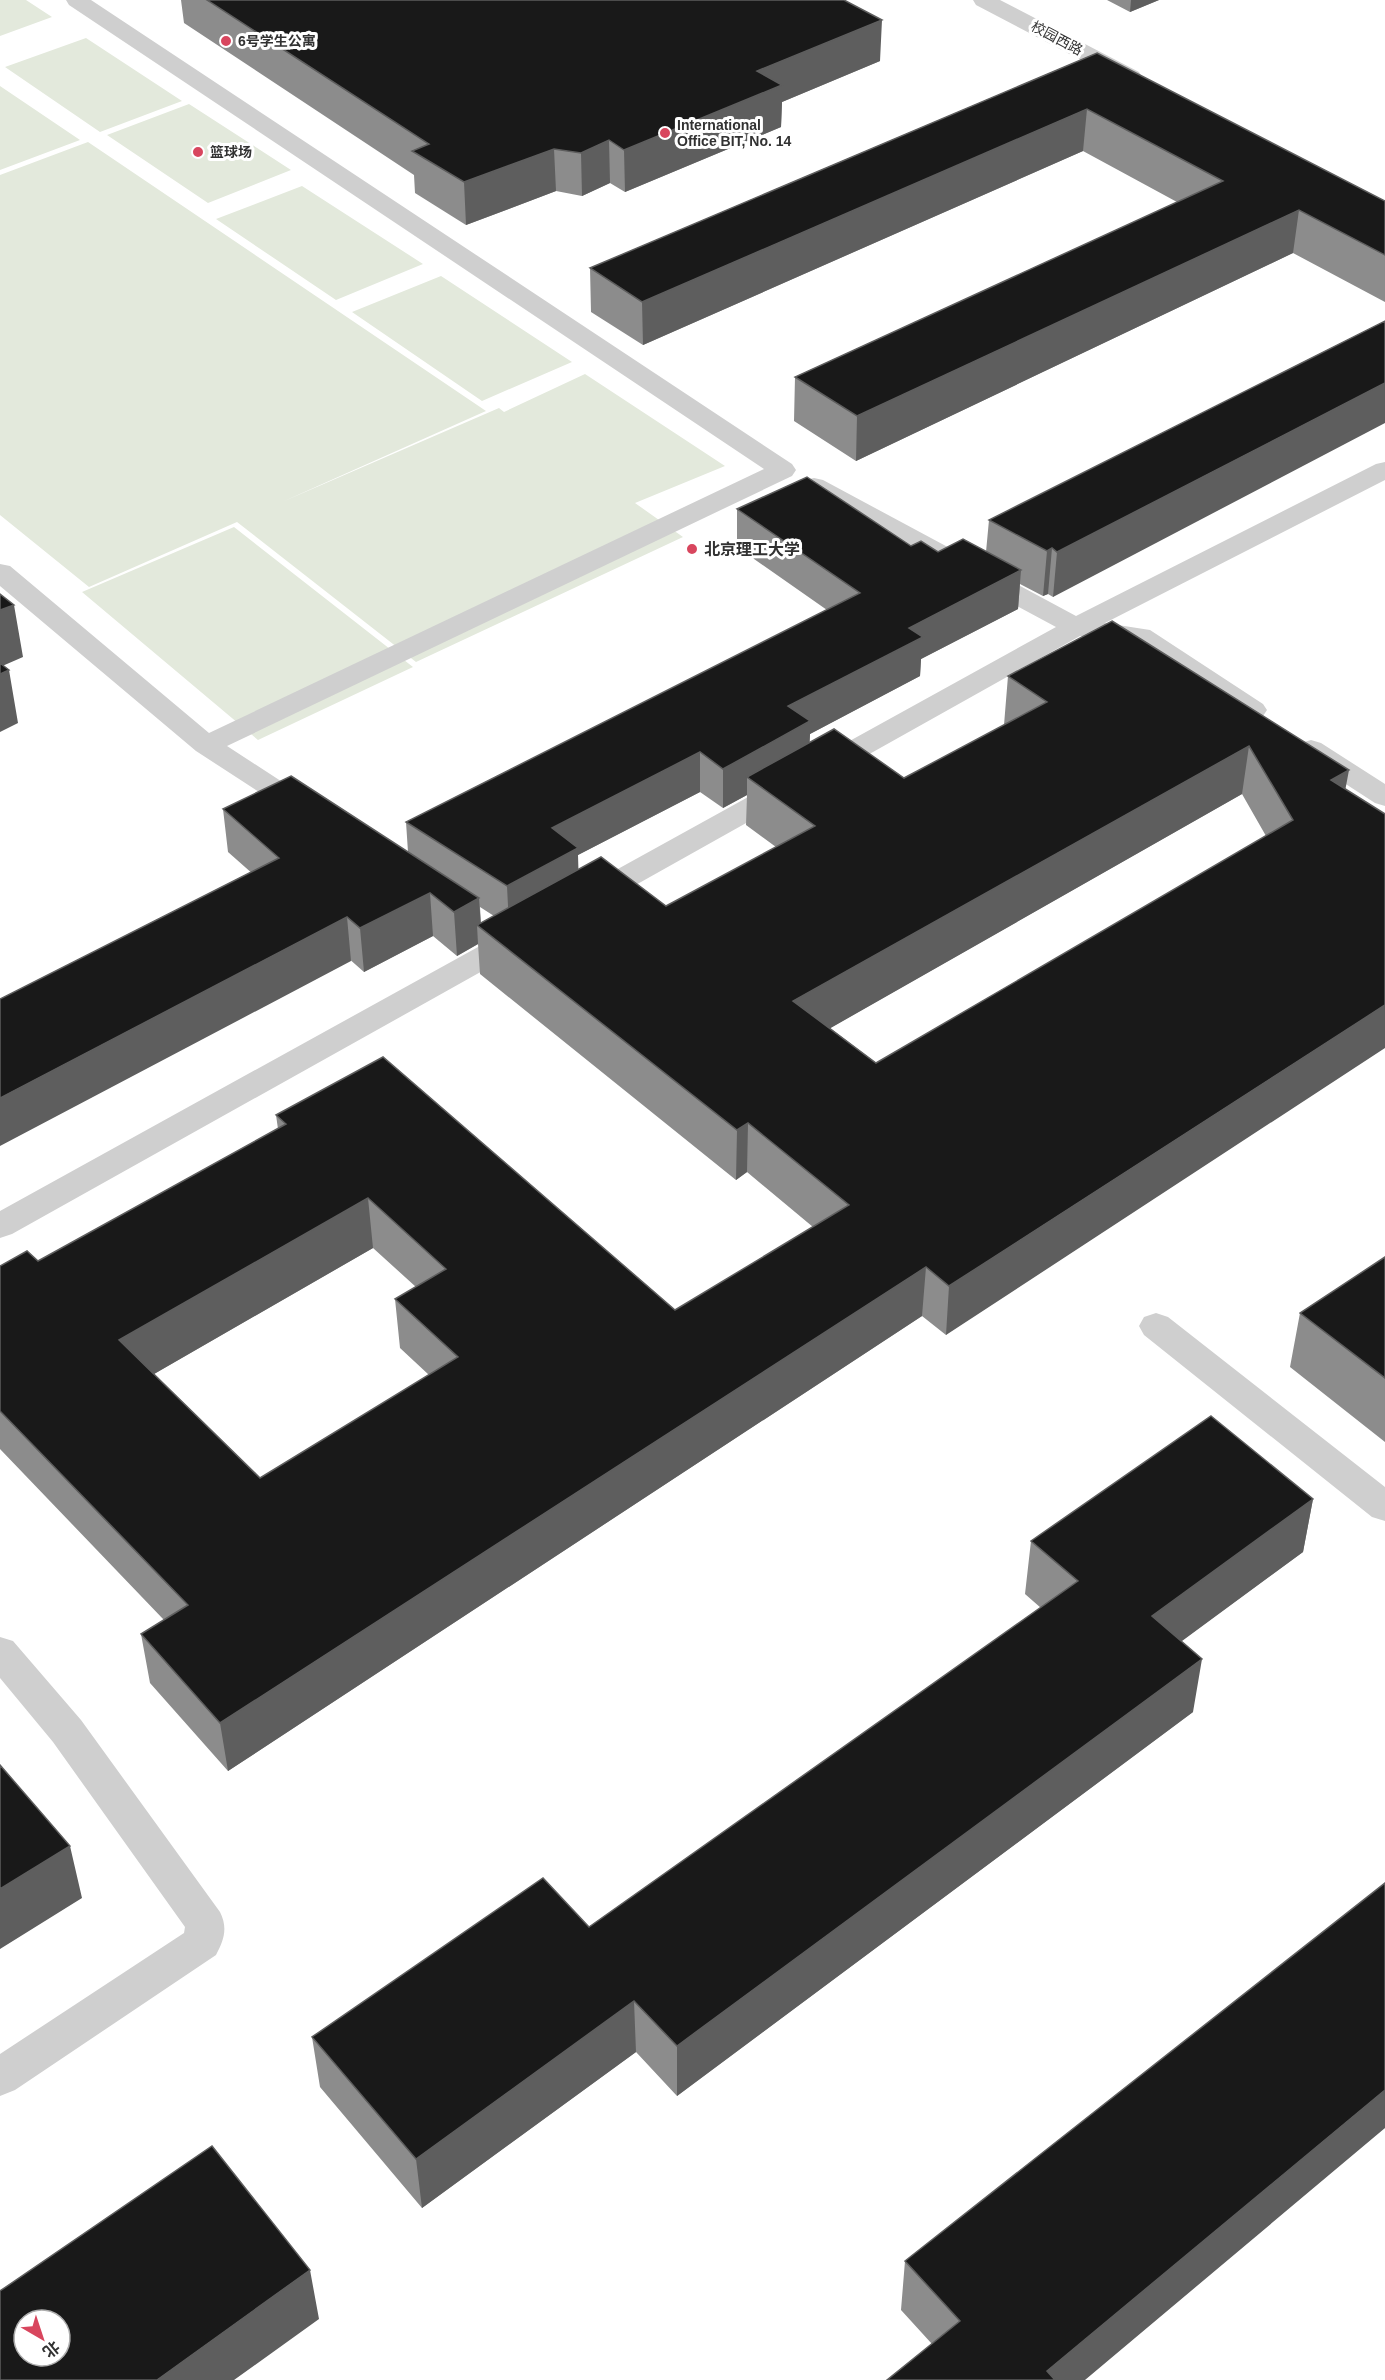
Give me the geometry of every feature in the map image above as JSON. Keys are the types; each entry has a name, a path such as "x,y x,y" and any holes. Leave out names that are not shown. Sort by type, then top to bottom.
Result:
{"street":[{"path":"77,0 783,470 1076,627 1140,636 1385,797"},
{"name":"校园西路","path":"984,0 1154,88"},
{"path":"206,745 783,470"},
{"path":"0,1226 1076,627 1385,470"},
{"path":"0,572 206,745 324,821"},
{"path":"480,924 509,943"},
{"path":"1156,1326 1385,1507"},
{"path":"0,1652 67,1731 206,1924 202,1943 0,2077"}],"shaded area":[{"path":"0,0 26,0 52,17 0,36"},
{"path":"86,38 182,101 100,132 5,67"},
{"path":"0,86 80,140 0,170"},
{"name":"篮球场","path":"189,104 291,170 208,203 107,135"},
{"path":"88,142 486,411 282,502 499,408 504,412 585,374 725,466 635,503 683,537 416,662 237,522 89,587 0,515 0,175"},
{"path":"302,186 423,264 336,300 216,219"},
{"path":"441,276 572,362 482,401 352,312"},
{"path":"234,527 413,667 258,740 82,592"}],"building":[{"path":"207,0 844,0 882,20 757,71 782,85 624,150 609,140 581,153 554,149 464,182 412,151 429,144"},
{"path":"1097,53 1385,201 1385,255 1299,210 857,416 795,377 1223,181 1087,109 642,302 590,268"},
{"path":"1385,321 1385,383 1057,552 1052,548 1047,551 989,520"},
{"path":"807,477 911,546 921,541 938,552 963,539 1021,570 909,628 923,637 788,706 810,721 723,769 700,752 552,828 578,848 507,886 406,822 860,593 737,509"},
{"path":"0,594 14,605 0,610"},
{"path":"1112,621 1349,770 1331,780 1385,814 1385,1005 949,1286 926,1267 220,1723 141,1634 188,1605 0,1411 0,1266 27,1251 38,1261 286,1124 276,1115 383,1057 675,1310 849,1205 748,1123 737,1130 477,925 601,857 666,906 815,826 747,777 834,729 904,778 1047,702 1008,676","holes":["1249,746 1293,820 876,1063 793,1001","368,1198 446,1269 395,1299 458,1357 260,1478 119,1340"]},
{"path":"0,663 9,670 0,674"},
{"path":"291,776 479,898 454,912 430,893 360,928 347,917 0,1098 0,999 279,858 223,809"},
{"path":"1385,1257 1385,1378 1300,1313"},
{"path":"1211,1416 1313,1499 1152,1616 1202,1659 677,2046 634,2001 416,2159 312,2037 543,1878 589,1927 1078,1581 1031,1541"},
{"path":"0,1765 70,1846 0,1889"},
{"path":"1385,1883 1385,2090 1047,2371 1055,2380 887,2380 960,2321 905,2261"},
{"path":"212,2146 310,2270 157,2380 0,2380 0,2291"}],"place":[{"name":"6号学生公寓","path":"226,41"},
{"name":"International Office BIT, No. 14","path":"665,133"},
{"name":"篮球场","path":"198,152"},
{"name":"北京理工大学","path":"692,549"}]}
